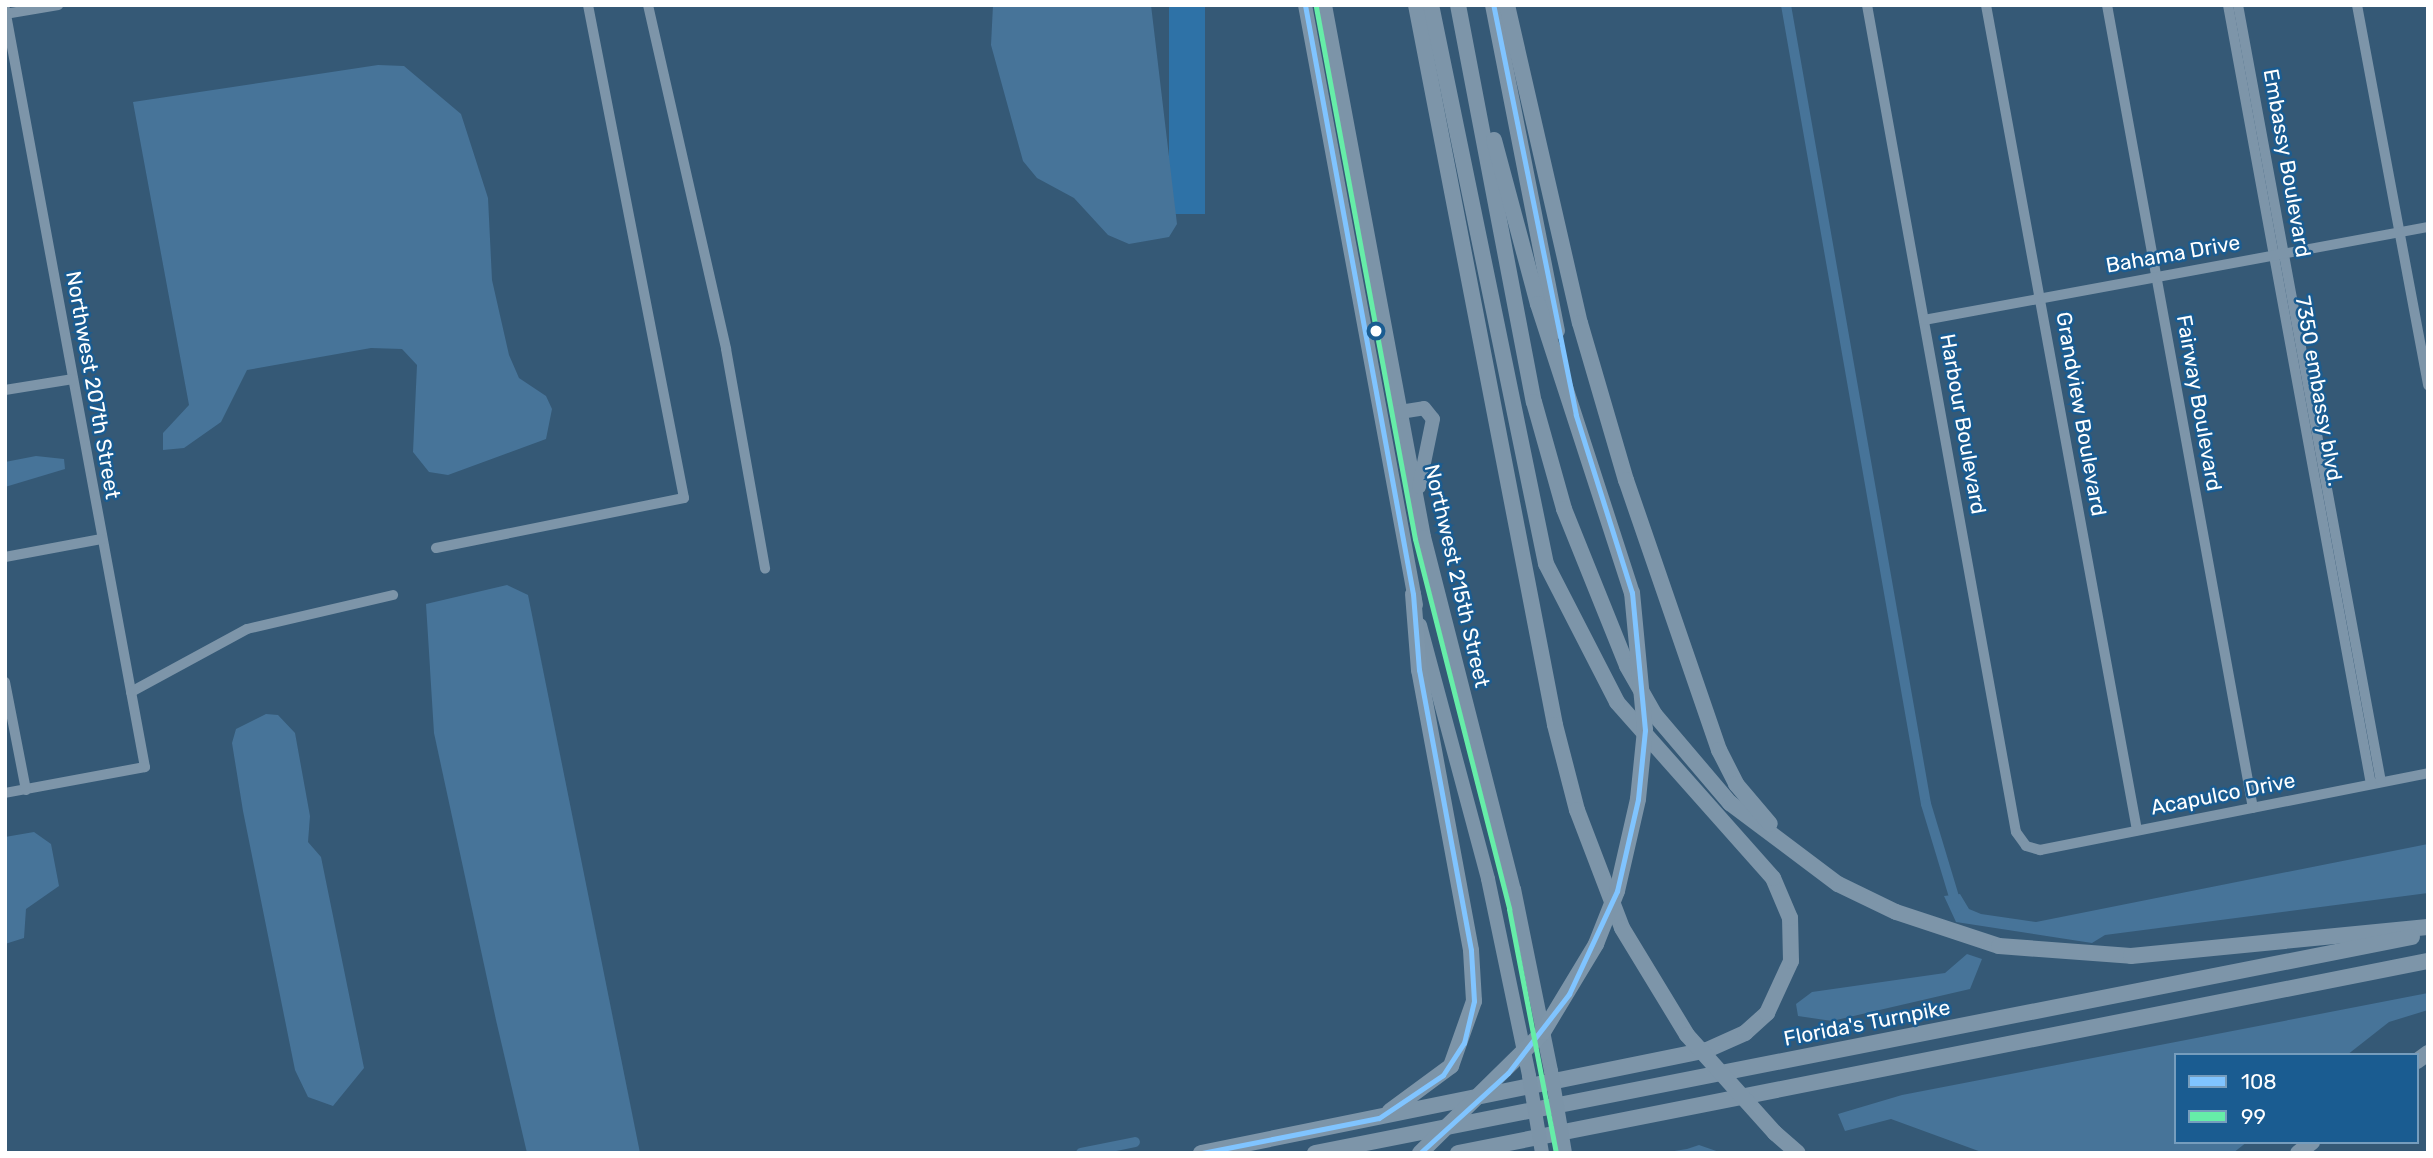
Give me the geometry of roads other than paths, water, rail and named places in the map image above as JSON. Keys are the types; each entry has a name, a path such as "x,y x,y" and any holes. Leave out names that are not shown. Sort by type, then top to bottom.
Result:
{"highway":[{"path":"1416,5 1574,798 1622,929 1687,1035 1775,1133 1798,1153"},
{"path":"1201,1153 1720,1046 1767,1013 1787,975 1792,948 1790,918 1773,878 1617,702 1586,652 1546,564 1431,5"},
{"path":"1458,5 1545,451 1622,656 1655,715 1730,803 1838,884 1926,922 1999,946 2131,956 2428,926"},
{"path":"1493,5 1576,415"},
{"path":"1507,5 1580,323 1626,480 1719,750 1736,784 1780,833 1926,922"},
{"path":"1420,1153 1543,1032 1596,944 1617,891 1646,730 1632,593 1538,304 1466,44"},
{"path":"1379,1118 1443,1075 1464,1043 1474,1001 1471,950 1419,670 1413,594"},
{"name":"Florida's Turnpike","path":"1315,1153 2428,933"},
{"path":"1458,1153 2428,961"},
{"path":"1530,1153 1564,1131"}],"main road":[{"name":"Northwest 215th Street","path":"1305,5 1413,594 1488,879 1529,1076 1542,1153"},
{"name":"Northwest 215th Street","path":"1325,5 1416,499 1518,907 1565,1153"},
{"path":"1400,412 1424,408 1433,419 1416,499"}],"street":[{"path":"6,12 58,5"},
{"path":"436,548 684,498 587,5"},
{"path":"648,5 726,349 765,569"},
{"name":"Harbour Boulevard","path":"1867,5 2016,832 2026,846"},
{"name":"Grandview Boulevard","path":"1986,5 2137,830"},
{"name":"Fairway Boulevard","path":"2107,5 2253,808"},
{"path":"2228,5 2279,255"},
{"name":"Embassy Boulevard","path":"2238,5 2279,255 2376,783"},
{"path":"2357,5 2428,385"},
{"name":"Northwest 207th Street","path":"6,12 145,767 26,790"},
{"name":"Bahama Drive","path":"1924,320 2428,227"},
{"path":"5,390 73,379"},
{"path":"5,556 101,539"},
{"path":"131,692 247,629 393,595"},
{"path":"5,682 26,790 5,793"},
{"name":"Acapulco Drive","path":"2026,846 2040,850 2428,773"}],"waterway":[{"path":"1786,5 1926,804 1957,907"},
{"path":"1081,1153 1135,1142"}]}
